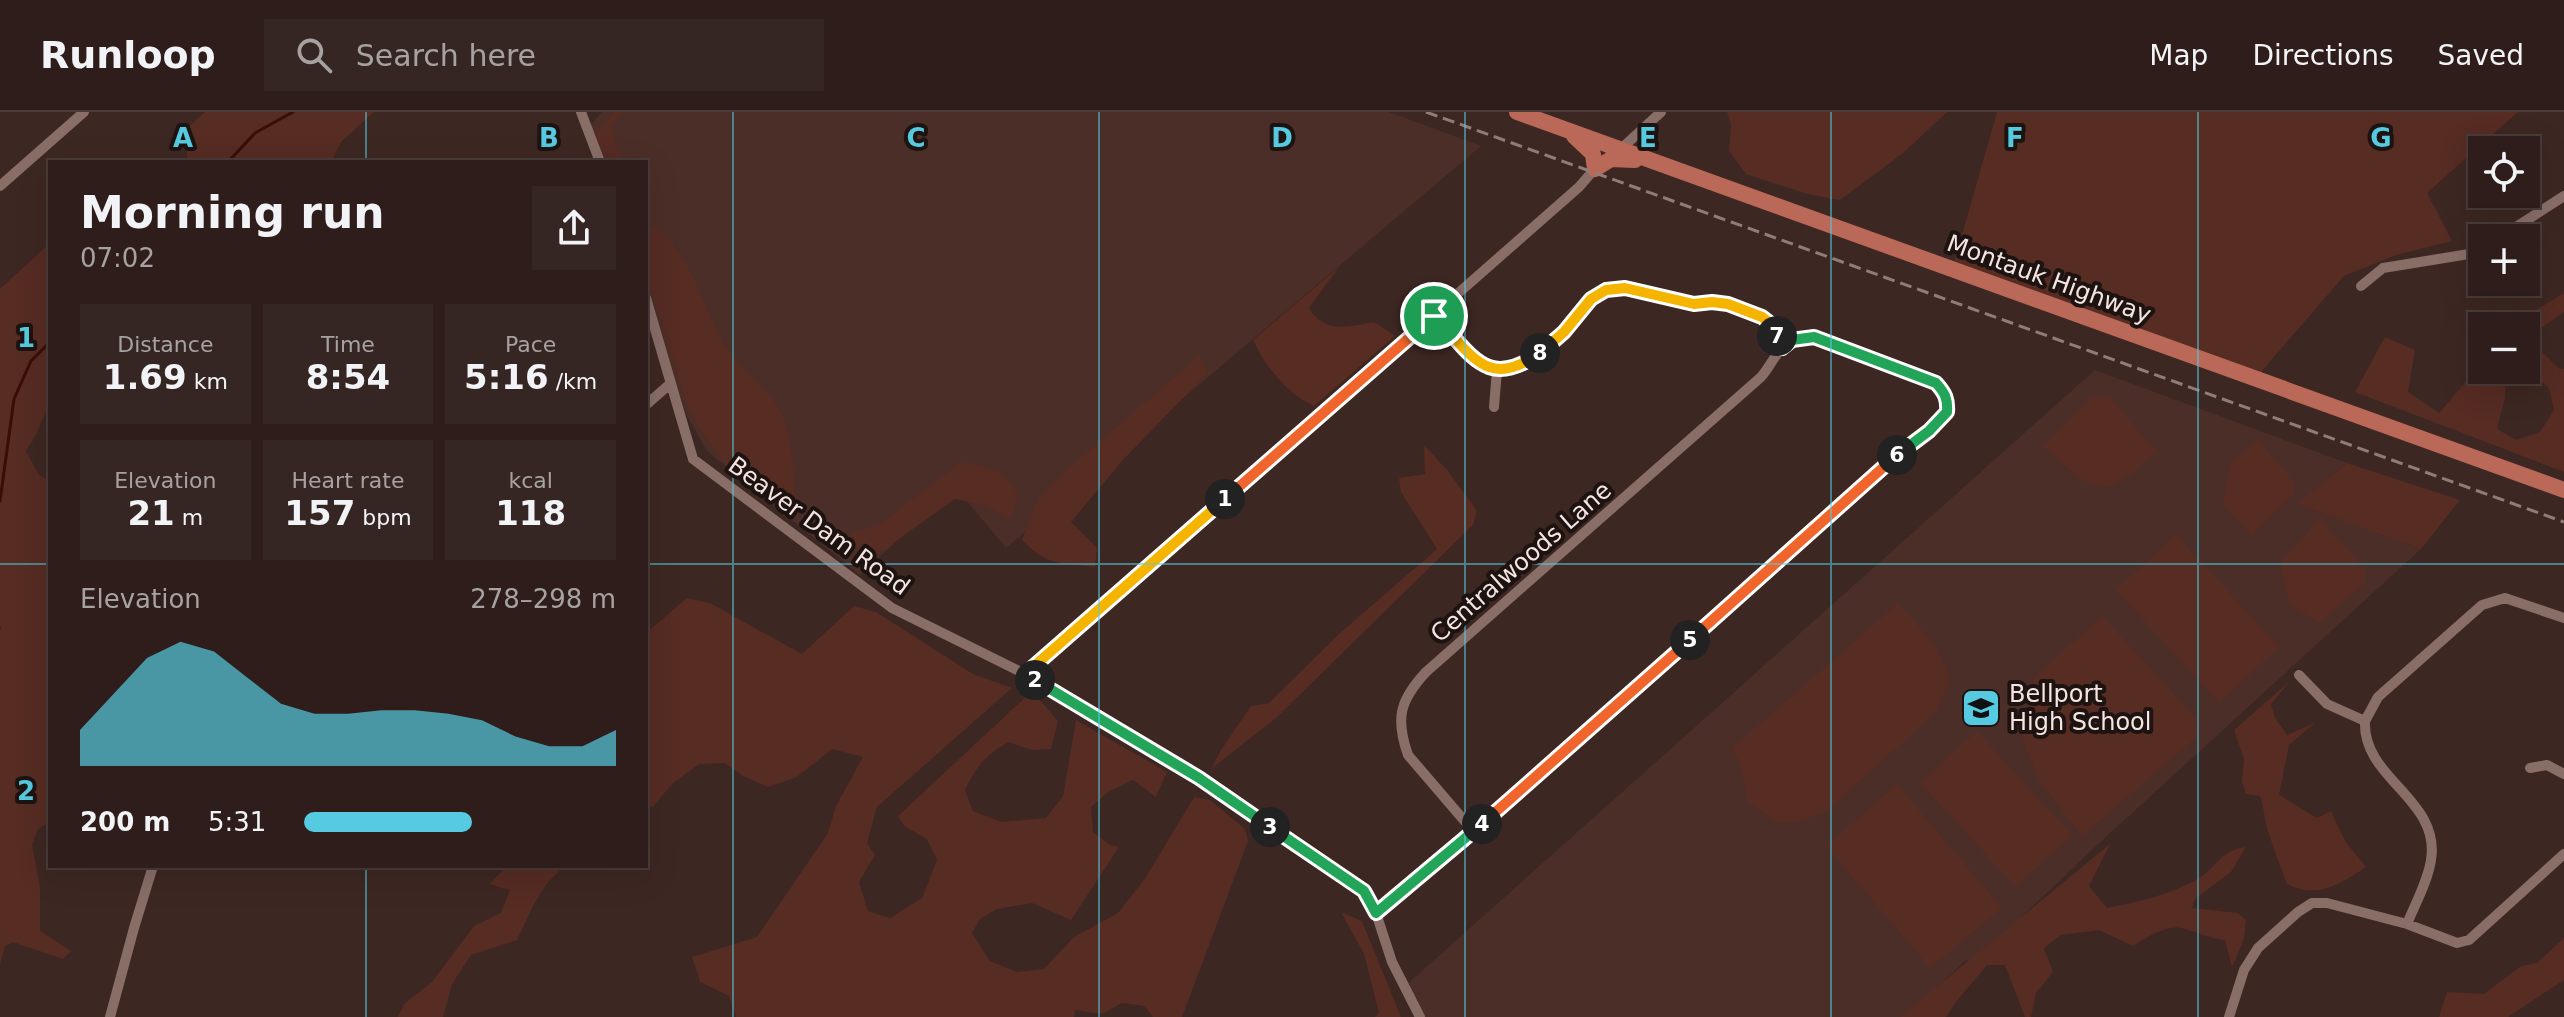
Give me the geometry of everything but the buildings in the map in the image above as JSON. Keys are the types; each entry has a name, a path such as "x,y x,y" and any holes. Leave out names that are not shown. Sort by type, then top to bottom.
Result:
{"main road":[{"name":"Montauk Highway","path":"1517,112 2564,490"},
{"path":"1568,130 1590,150 1595,169 1616,159 1657,162"}],"street":[{"path":"0,186 84,112"},
{"path":"1025,674 1579,187 1615,147 1661,112"},
{"path":"584,114 599,160"},
{"path":"2521,224 2564,196"},
{"path":"2361,286 2383,268 2468,254"},
{"path":"1376,913 1474,832 1947,412 1948,403 1945,393 1936,383 1814,337 1792,340 1782,348 1771,324 1762,317 1728,304 1694,304 1625,288 1606,290 1591,299 1564,332 1537,356 1511,370 1486,368 1471,357 1434,316"},
{"name":"Beaver Dam Road","path":"648,305 693,459 892,608 1025,674 1199,778 1364,891 1376,913 1392,962 1420,1017"},
{"name":"Centralwoods Lane","path":"1474,832 1408,755 1402,740 1401,723 1402,706 1409,690 1761,377 1782,348"},
{"path":"1494,407 1497,370"},
{"path":"648,403 671,383"},
{"path":"2407,924 2431,859 2431,836 2417,807 2379,767 2369,751 2364,736 2365,721 2378,697 2482,605 2505,598 2564,618"},
{"path":"2299,675 2327,704 2365,721"},
{"path":"2530,768 2547,765 2564,774"},
{"path":"2229,1017 2244,970 2258,948 2312,903 2327,903 2407,924 2457,943 2469,940 2564,854"},
{"path":"110,1017 152,868"}],"shaded area":[{"path":"205,112 374,112 341,142 332,160 187,160 188,127"},
{"path":"602,112 1389,112 1481,146 1006,548 955,487 860,575 707,451 686,414 648,299 648,160 602,160 591,125"},
{"path":"615,112 623,112 611,127 620,160 605,160 595,133"},
{"path":"1727,112 1947,112 1902,154 1840,200 1807,194 1746,174 1729,151 1731,125"},
{"path":"1997,112 2518,112 2491,136 2468,136 2468,157 2427,193 2452,241 2396,255 2344,276 2255,379 1952,270"},
{"path":"648,224 674,245 694,278 727,348 782,414 792,456 795,510 733,474 688,408 648,280"},
{"path":"48,245 48,406 26,451 39,475 48,480 48,823 38,829 32,845 40,887 40,931 71,951 63,959 13,942 5,946 0,964 2,628 0,289"},
{"path":"1339,267 1309,308 1315,316 1337,327 1374,322 1395,336 1314,406 1295,395 1278,379 1253,340"},
{"path":"2564,293 2564,312 2540,329 2540,312 2533,312"},
{"path":"2385,337 2415,350 2408,392 2439,413 2468,379 2468,384 2505,384 2505,398 2497,429 2516,440 2540,432 2554,410 2549,388 2540,381 2540,350 2558,368 2564,369 2564,472 2355,392"},
{"path":"1199,356 1208,372 1123,460 1071,522 1097,548 1095,567 1063,564 1039,555 1022,540 1038,499 1062,474"},
{"name":"Bellport High School","path":"2095,370 2347,463 2298,504 2421,549 2096,846 1971,965 1967,959 1905,1017 1420,1017 1404,987"},
{"path":"2091,397 2110,398 2156,451 2134,472 2110,487 2082,481 2043,446"},
{"path":"2258,439 2293,481 2294,494 2252,535 2223,505 2230,463"},
{"path":"1424,445 1448,471 1477,511 1473,525 1275,719 1211,769 1251,706 1269,703 1340,633 1437,549 1401,492 1399,478 1425,474"},
{"path":"961,462 1001,474 1013,486 1018,495 1010,519 983,505 955,499 865,563 850,533 879,525"},
{"path":"2347,463 2460,500 2421,549 2297,504"},
{"path":"2320,518 2365,569 2365,583 2319,623 2289,604 2280,562"},
{"path":"2176,534 2279,647 2219,703 2116,590"},
{"path":"687,598 710,603 802,654 854,606 876,612 973,674 1012,688 877,807 867,843 875,855 859,882 868,911 890,918 922,898 937,860 927,839 904,826 898,816 1032,691 1058,721 1051,749 1032,750 1009,742 994,751 978,768 965,790 973,811 1001,822 1046,818 1063,796 1076,720 1167,772 1156,797 1133,780 1108,792 1091,807 1093,832 1110,845 1119,847 1071,920 1032,903 997,909 980,919 972,933 990,961 1017,972 1044,969 1074,937 1118,913 1146,877 1194,797 1210,800 1245,829 1248,841 1182,1017 1153,1017 1144,1006 1122,1003 1102,1014 1075,1010 1074,1017 736,1017 729,996 700,982 692,957 757,937 828,833 836,806 863,757 832,749 797,777 768,787 743,776 725,763 699,764 673,783 653,807 648,805 648,631"},
{"path":"1898,603 1933,642 1947,669 1949,682 1936,712 1826,812 1796,823 1776,822 1748,802 1739,761 1731,749"},
{"path":"2102,616 2196,717 2199,735 2082,836 2039,781 2022,737 2035,677"},
{"path":"2290,681 2271,704 2275,718 2287,735 2316,722 2289,745 2279,795 2317,818 2331,811 2345,841 2366,867 2338,884 2319,890 2298,889 2287,884 2267,828 2260,796 2246,794 2242,781 2244,759 2234,730"},
{"path":"1977,731 2072,835 2016,887 1920,783"},
{"path":"1897,784 2002,908 1930,968 1826,846"},
{"path":"2110,844 2089,886 2107,908 2175,890 2203,876 2230,852 2246,847 2231,872 2196,898 2192,908 2238,913 2246,920 2244,939 2232,967 2225,940 2181,928 2163,930 2133,946 2099,930 2061,935 2044,948 2053,972 2036,993 2031,1017 2025,1017 2005,965 1987,965 1946,1017 1900,1017"},
{"path":"506,868 563,868 542,891 517,940 471,955 452,984 443,1017 398,1017 404,1004 432,982 474,926 501,913 510,890 489,884"},
{"path":"1341,912 1362,921 1401,1017 1375,1017 1379,1013 1364,954"},
{"path":"2564,938 2564,980 2508,1017 2439,1017 2447,992 2484,994 2521,966 2537,963"}],"waterway":[{"path":"230,160 255,133 293,112"},
{"path":"0,501 14,399 31,361 48,344"}],"railway":[{"path":"1426,112 2564,522"}],"place":[{"name":"Bellport High School","path":"1981,708"}],"route":[{"path":"1625,288 1694,304 1728,304 1762,317 1771,324 1782,348 1792,340 1814,337 1936,383 1945,393 1948,403 1947,412 1938,423 1474,832 1376,913 1364,891 1199,778 1025,674 1434,316 1471,357 1486,368 1511,370 1537,356 1564,332 1591,299 1606,290 1625,288"}]}
